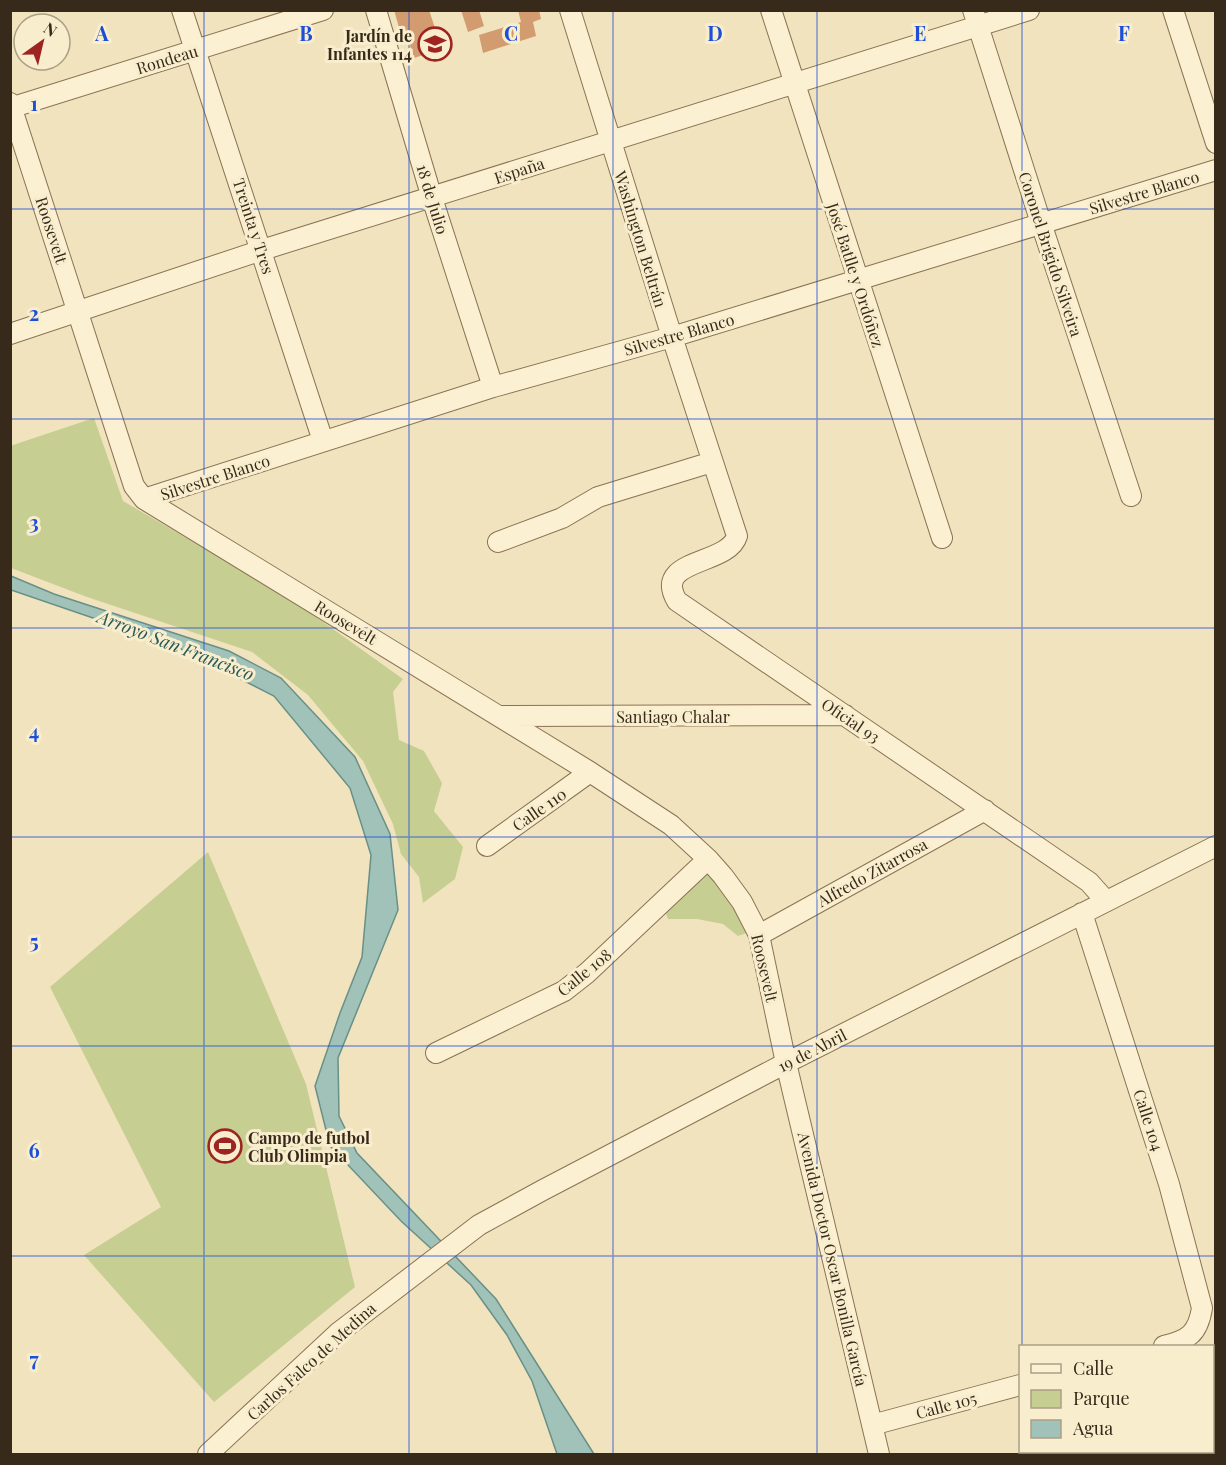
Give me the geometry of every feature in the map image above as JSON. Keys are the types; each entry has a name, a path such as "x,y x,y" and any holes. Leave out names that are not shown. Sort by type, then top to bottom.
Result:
{"street":[{"name":"Treinta y Tres","path":"182,10 197,50 323,441"},
{"name":"Rondeau","path":"11,106 323,10"},
{"name":"18 de Julio","path":"376,10 432,198 493,387"},
{"name":"Washington Beltrán","path":"570,10 736,536"},
{"name":"José Batlle y Ordóñez","path":"771,10 942,538"},
{"name":"España","path":"10,334 262,250 795,83 976,18 1029,10"},
{"path":"1173,10 1215,143"},
{"name":"Coronel Brígido Silveira","path":"976,18 1131,496"},
{"name":"Roosevelt","path":"11,106 135,486 144,500 590,772 670,825 708,858 742,902 759,934 786,1063"},
{"name":"Silvestre Blanco","path":"144,500 493,387 672,337 1215,170"},
{"path":"498,543 561,518 598,497 712,462"},
{"name":"Oficial 93","path":"736,536 732,545 682,569 675,576 672,584 673,593 678,601 1089,882 1106,901"},
{"name":"Santiago Chalar","path":"501,716 845,716"},
{"name":"Calle 110","path":"487,846 590,772"},
{"name":"Alfredo Zitarrosa","path":"759,934 985,810"},
{"name":"19 de Abril","path":"418,1271 479,1225 543,1190 786,1063 1215,846"},
{"name":"Calle 108","path":"436,1053 564,991 587,973 708,858"},
{"name":"Calle 104","path":"1082,913 1169,1184 1202,1308 1196,1329 1189,1337 1171,1345"},
{"name":"Avenida Doctor Oscar Bonilla García","path":"786,1063 879,1455"},
{"name":"Carlos Falco de Medina","path":"208,1455 338,1333 418,1271"},
{"name":"Calle 105","path":"872,1425 1019,1385"}],"green space":[{"path":"94,418 123,501 288,597 403,679 393,692 399,740 424,751 442,783 434,811 463,847 455,879 423,903 419,877 401,854 393,824 363,761 308,695 252,652 87,597 11,568 10,446"},
{"name":"Campo de futbol Club Olimpia","path":"208,852 306,1084 355,1287 214,1402 84,1255 161,1207 50,987"},
{"path":"707,873 725,889 749,932 738,936 723,924 697,919 668,919 665,910"}],"water":[{"name":"Arroyo San Francisco","path":"11,576 54,594 229,651 281,678 355,757 390,834 398,910 338,1058 339,1116 357,1153 496,1299 594,1454 557,1454 532,1381 507,1335 471,1285 401,1221 330,1146 315,1086 362,957 371,855 350,788 274,696 175,646 11,590"}],"building":[{"path":"394,10 429,10 442,49 414,58 407,36 402,38"},
{"path":"461,10 479,10 484,26 468,32"},
{"path":"518,10 539,10 541,19 533,22 536,36 483,53 479,35 521,22"}],"place":[{"name":"Jardín de Infantes 114","path":"435,44"},
{"name":"Campo de futbol Club Olimpia","path":"225,1146"}]}
